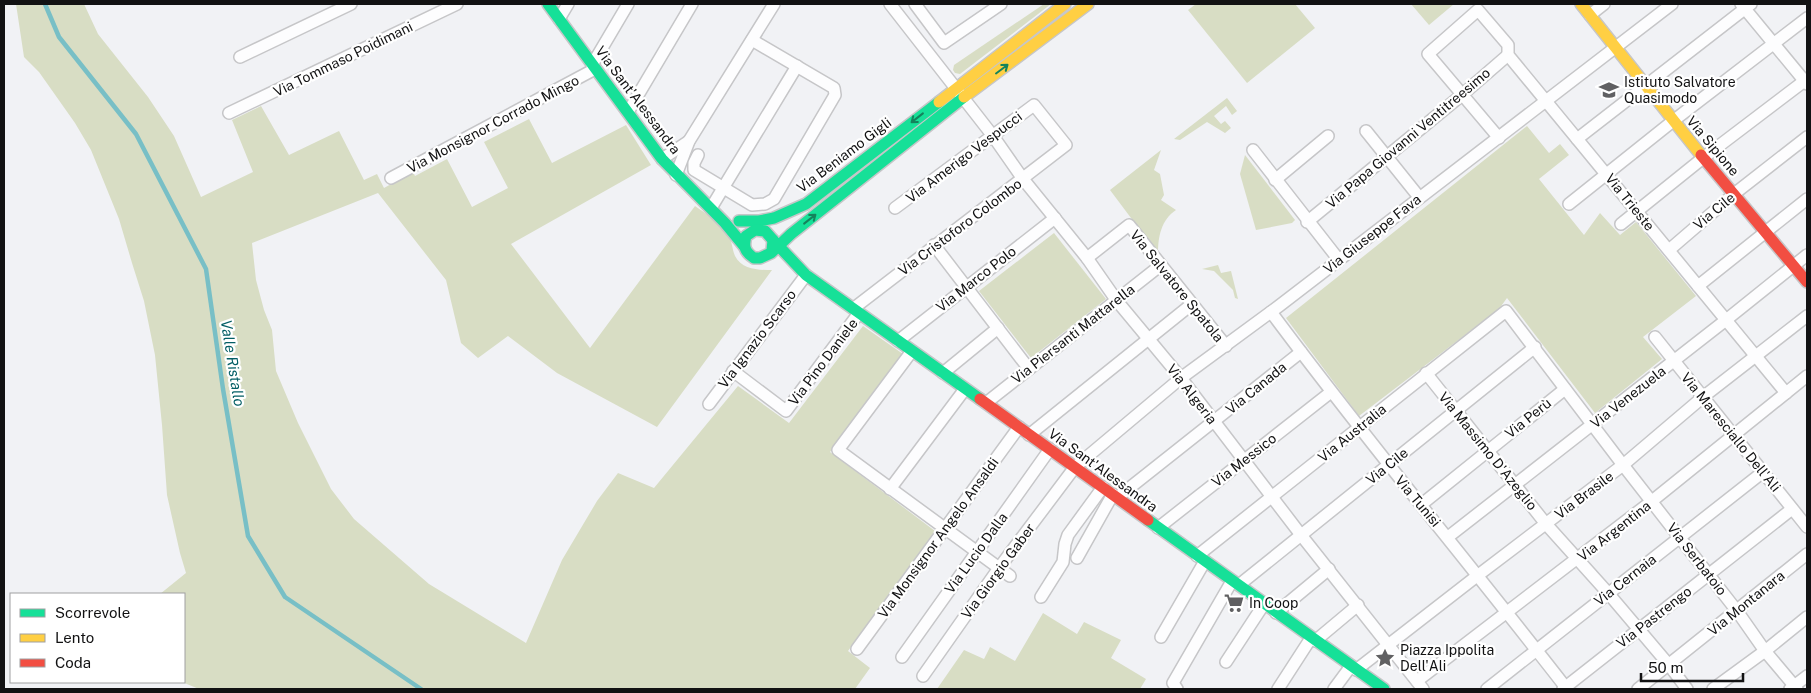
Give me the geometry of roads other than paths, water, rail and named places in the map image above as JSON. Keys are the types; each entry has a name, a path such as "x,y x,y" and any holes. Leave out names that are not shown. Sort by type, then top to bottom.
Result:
{"street":[{"path":"240,57 350,4"},
{"name":"Via Tommaso Poidimani","path":"229,113 457,4"},
{"name":"Via Sant'Alessandra","path":"548,4 662,158 676,175 711,208"},
{"path":"559,19 568,4"},
{"path":"594,67 628,4"},
{"path":"628,112 692,4"},
{"path":"676,175 689,141 774,4"},
{"name":"Via Algeria","path":"890,4 993,136 1023,179 1087,258 1117,301 1181,378 1271,497 1420,685"},
{"path":"915,4 944,43 1001,4"},
{"name":"Via Beniamo Gigli","path":"739,221 758,222 773,220 806,204 1065,4"},
{"name":"Via Beniamo Gigli","path":"771,240 791,234 963,98 1088,4"},
{"name":"Via Sipione","path":"1581,4 1703,158 1807,282"},
{"path":"1590,16 1604,4"},
{"name":"Via Giuseppe Fava","path":"1075,466 1181,378 1339,260 1672,4"},
{"path":"1577,139 1746,5 1775,44 1807,81 1703,158 1621,224"},
{"name":"Via Trieste","path":"1463,94 1428,54 1478,10 1508,45 1508,55 1547,99 1577,139 1786,393"},
{"path":"1569,204 1807,18"},
{"path":"698,156 694,163 694,170 752,205 765,204 774,199 835,95 834,88 752,40"},
{"name":"Via Papa Giovanni Ventitreesimo","path":"1307,222 1508,55"},
{"path":"711,208 797,66"},
{"name":"Via Monsignor Corrado Mingo","path":"392,178 594,67"},
{"path":"1463,94 1499,138"},
{"name":"Via Amerigo Vespucci","path":"895,208 1034,105 1066,145"},
{"path":"1366,131 1419,197"},
{"path":"1275,180 1328,136"},
{"name":"Via Cile","path":"1669,250 1734,194 1807,137"},
{"path":"662,158 689,141"},
{"name":"Via Cristoforo Colombo","path":"856,311 934,245 1066,145"},
{"path":"1253,150 1307,222 1339,260"},
{"path":"1698,286 1807,199"},
{"path":"762,259 770,254 771,240 806,204"},
{"path":"711,208 739,221 771,240 806,275"},
{"path":"711,208 734,233 748,255 783,265 806,275"},
{"name":"Via Marco Polo","path":"898,341 1055,218"},
{"name":"Via Salvatore Spatola","path":"1087,258 1129,225 1226,346"},
{"path":"744,246 746,236 750,232 771,240"},
{"path":"791,234 787,252 791,260"},
{"path":"934,245 1029,369"},
{"name":"Via Venezuela","path":"1448,537 1807,255"},
{"name":"Via Piersanti Mattarella","path":"986,403 1160,265"},
{"name":"Via Sant'Alessandra","path":"806,275 1075,466 1158,528 1383,689"},
{"name":"Via Ignazio Scarso","path":"709,404 806,275"},
{"path":"1029,435 1192,304"},
{"name":"Via Serbatoio","path":"1506,310 1794,688"},
{"name":"Via Australia","path":"1201,559 1271,497 1506,310"},
{"name":"Via Pino Daniele","path":"733,371 786,411 856,311"},
{"name":"Via Tunisi","path":"1270,312 1388,465 1448,537 1565,689"},
{"name":"Via Brasile","path":"1334,689 1354,668 1388,646 1623,465 1703,397 1807,316"},
{"path":"943,373 998,328"},
{"name":"Via Maresciallo Dell'Ali","path":"1655,337 1807,527"},
{"name":"Via Cile","path":"1235,583 1301,535 1535,347"},
{"path":"912,351 838,450 1010,576"},
{"name":"Via Canada","path":"1111,493 1214,422 1301,352"},
{"name":"Via Massimo D'Azeglio","path":"1426,373 1546,524 1608,593 1687,689"},
{"name":"Via Argentina","path":"1420,685 1507,613 1652,501 1807,376"},
{"name":"Via Perù","path":"1422,504 1565,388"},
{"path":"890,489 965,389"},
{"name":"Via Messico","path":"1158,528 1331,392"},
{"name":"Via Monsignor Angelo Ansaldi","path":"857,649 1019,427"},
{"name":"Via Lucio Dalla","path":"902,657 1050,450"},
{"name":"Via Giorgio Gaber","path":"923,676 999,568 1075,466"},
{"name":"Via Cernaia","path":"1487,689 1763,472"},
{"path":"1077,558 1111,493"},
{"path":"1041,597 1063,562 1068,535 1111,493"},
{"name":"Via Pastrengo","path":"1565,689 1638,629 1792,509"},
{"name":"Via Montanara","path":"1638,689 1807,554"},
{"path":"1161,637 1201,559"},
{"path":"1276,613 1329,569"},
{"path":"1177,689 1173,683 1235,583"},
{"path":"1226,662 1264,604"},
{"path":"1278,689 1313,639 1358,605"},
{"path":"1713,689 1807,617"},
{"path":"1794,688 1807,676"}],"waterway":[{"name":"Valle Ristallo","path":"45,4 59,37 136,134 206,269 223,389 248,536 285,597 421,689"}],"place":[{"name":"Istituto Salvatore Quasimodo","path":"1609,90"},
{"name":"In Coop","path":"1234,603"},
{"name":"Piazza Ippolita Dell'Ali","path":"1385,658"}]}
